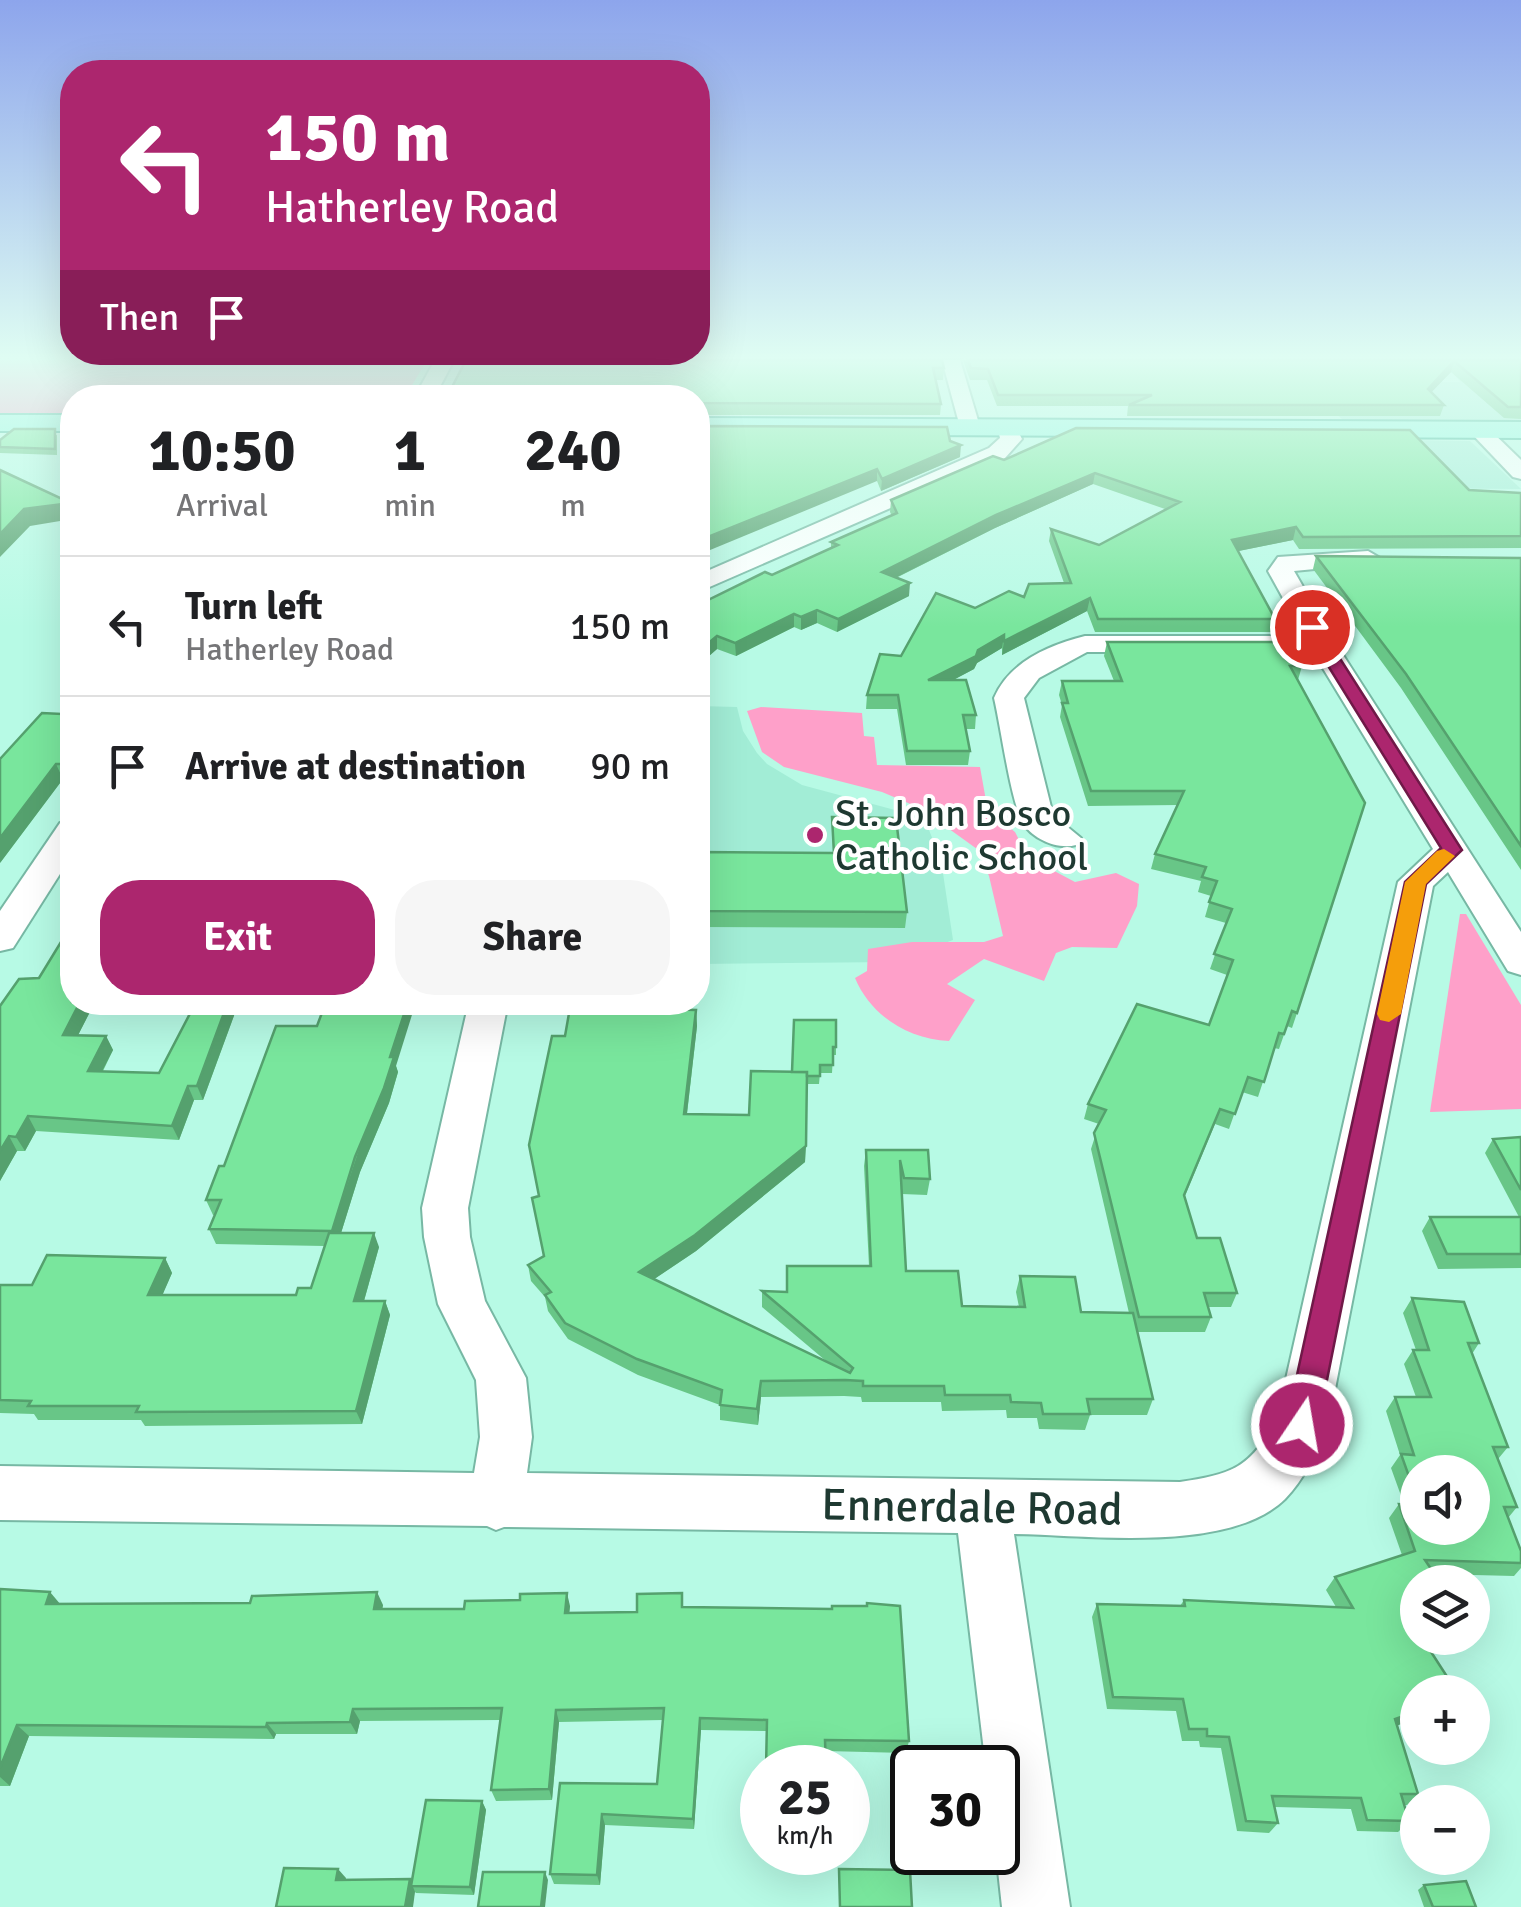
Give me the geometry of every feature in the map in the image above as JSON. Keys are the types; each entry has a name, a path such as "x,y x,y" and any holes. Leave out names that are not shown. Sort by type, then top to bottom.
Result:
{"street":[{"path":"710,579 1000,449"},
{"path":"1497,449 1521,472"},
{"path":"1404,558 1300,558 1282,566 1283,577 1521,962"},
{"path":"1064,838 1038,820 1009,698 1015,684 1070,648 1085,644 1322,644"},
{"path":"0,939 60,848"},
{"name":"Ennerdale Road","path":"0,1494 1180,1509 1255,1492 1282,1465 1302,1425 1416,882 1452,850"},
{"path":"487,1015 446,1208 447,1237 462,1304 496,1364 503,1391 506,1437 496,1502"},
{"path":"982,1507 1036,1907"}],"shaded area":[{"path":"1349,449 1478,449 1521,489 1387,488"},
{"name":"St. John Bosco Catholic School","path":"710,706 737,707 743,731 757,753 767,764 802,785 906,813 929,830 941,860 953,940 893,962 710,964"},
{"path":"761,707 862,713 864,736 874,737 877,765 980,767 990,823 1004,823 1015,832 1028,857 1075,882 1116,873 1139,884 1137,906 1117,948 1072,947 1056,953 1044,981 984,959 947,984 975,1000 949,1041 919,1036 893,1023 871,1004 855,978 867,971 868,949 912,942 984,942 1003,936 989,876 977,849 920,808 882,792 784,767 762,752 747,711"},
{"path":"1460,914 1466,914 1521,1005 1521,1109 1430,1112"}],"building":[{"path":"710,449 952,449 882,479 877,469 710,536"},
{"path":"1029,449 1429,449 1469,490 1521,493 1521,536 1303,537 1296,527 1232,540 1275,619 1098,619 1090,598 1004,641 1004,635 978,650 976,656 928,680 966,680 976,715 963,715 970,751 907,751 898,695 867,695 880,654 901,656 936,593 975,608 1009,591 1024,597 1029,584 1071,583 1051,529 1099,545 1180,502 1095,473 996,515 882,572 910,583 838,619 817,610 801,617 794,614 735,643 717,636 710,642 710,599 765,572 772,575 838,545 831,542 897,513 891,500 993,456 1004,460"},
{"path":"0,470 60,498 60,504 24,509 0,534"},
{"path":"1316,556 1521,558 1521,846 1406,674"},
{"path":"1107,642 1288,642 1302,666 1290,666 1365,803 1297,1013 1292,1011 1284,1034 1279,1033 1264,1082 1248,1077 1235,1114 1220,1109 1184,1195 1197,1238 1220,1238 1237,1293 1204,1293 1211,1317 1139,1317 1094,1133 1106,1110 1088,1104 1137,1004 1209,1025 1233,960 1214,954 1232,909 1209,902 1217,881 1202,877 1206,867 1155,854 1184,791 1091,791 1062,703 1068,703 1062,681 1122,681"},
{"path":"42,713 60,714 60,764 56,764 0,838 0,759"},
{"path":"832,817 896,818 907,912 710,911 710,852 834,853"},
{"path":"60,944 60,1015 73,1015 63,1035 106,1036 88,1071 159,1073 189,1015 223,1015 197,1086 188,1086 172,1126 28,1116 16,1137 9,1136 0,1151 0,1006 19,979 39,978"},
{"path":"321,1015 404,1015 384,1088 355,1157 332,1231 209,1229 221,1200 206,1200 219,1166 224,1166 276,1026 317,1026"},
{"path":"569,1015 695,1015 684,1114 749,1115 751,1071 807,1072 806,1146 695,1235 639,1272 850,1373 853,1368 762,1291 787,1292 787,1266 871,1266 866,1150 928,1150 930,1179 904,1178 900,1160 906,1271 958,1271 962,1306 1025,1307 1020,1276 1075,1277 1081,1312 1133,1313 1153,1399 1087,1399 1090,1414 1043,1414 1041,1403 1011,1402 1010,1395 945,1395 944,1386 863,1386 863,1381 845,1380 761,1381 757,1409 720,1405 722,1390 637,1359 565,1323 545,1295 551,1292 528,1265 544,1256 532,1198 539,1196 529,1145 552,1036 565,1036"},
{"path":"794,1020 836,1020 833,1065 820,1065 820,1076 792,1072"},
{"path":"1521,1137 1521,1190 1493,1139"},
{"path":"1430,1217 1521,1217 1521,1254 1447,1254"},
{"path":"329,1233 374,1233 354,1301 385,1301 356,1411 136,1412 139,1406 28,1406 31,1401 0,1400 0,1285 32,1285 47,1255 165,1258 148,1295 296,1295 298,1288 311,1288"},
{"path":"1412,1298 1464,1302 1479,1343 1468,1343 1508,1447 1493,1447 1517,1507 1504,1507 1521,1551 1521,1563 1425,1560 1428,1565 1400,1565 1400,1655 1433,1655 1446,1675 1400,1675 1400,1717 1395,1719 1400,1735 1400,1765 1409,1765 1415,1785 1400,1785 1400,1821 1367,1820 1361,1798 1272,1796 1278,1823 1246,1821 1229,1737 1207,1736 1207,1729 1189,1729 1183,1699 1113,1697 1097,1604 1185,1606 1184,1600 1353,1608 1335,1577 1415,1551 1413,1545 1490,1545 1490,1455 1414,1455 1395,1397 1431,1397 1413,1350 1429,1350"},
{"path":"0,1589 50,1592 46,1604 250,1603 252,1596 377,1592 374,1609 464,1609 465,1601 520,1600 520,1594 567,1593 565,1613 637,1612 637,1594 682,1593 682,1607 832,1609 867,1603 900,1606 909,1741 825,1740 825,1745 766,1745 767,1720 700,1718 693,1819 602,1814 597,1875 550,1874 560,1783 657,1784 664,1708 556,1710 549,1789 491,1790 502,1708 353,1709 350,1722 267,1723 266,1727 17,1725 0,1768"},
{"path":"426,1800 482,1801 470,1887 411,1886"},
{"path":"284,1868 338,1869 336,1880 410,1879 405,1907 276,1907"},
{"path":"870,1869 910,1875 912,1907 840,1907 839,1875 870,1875"},
{"path":"483,1872 545,1872 541,1907 478,1907"},
{"path":"1466,1881 1476,1907 1433,1907 1424,1885"}],"slow traffic":[{"path":"1389,1014 1416,882 1444,856"}],"place":[{"name":"St. John Bosco Catholic School","path":"815,835"}],"route":[{"path":"1302,1425 1416,882 1452,850 1312,627"}]}
